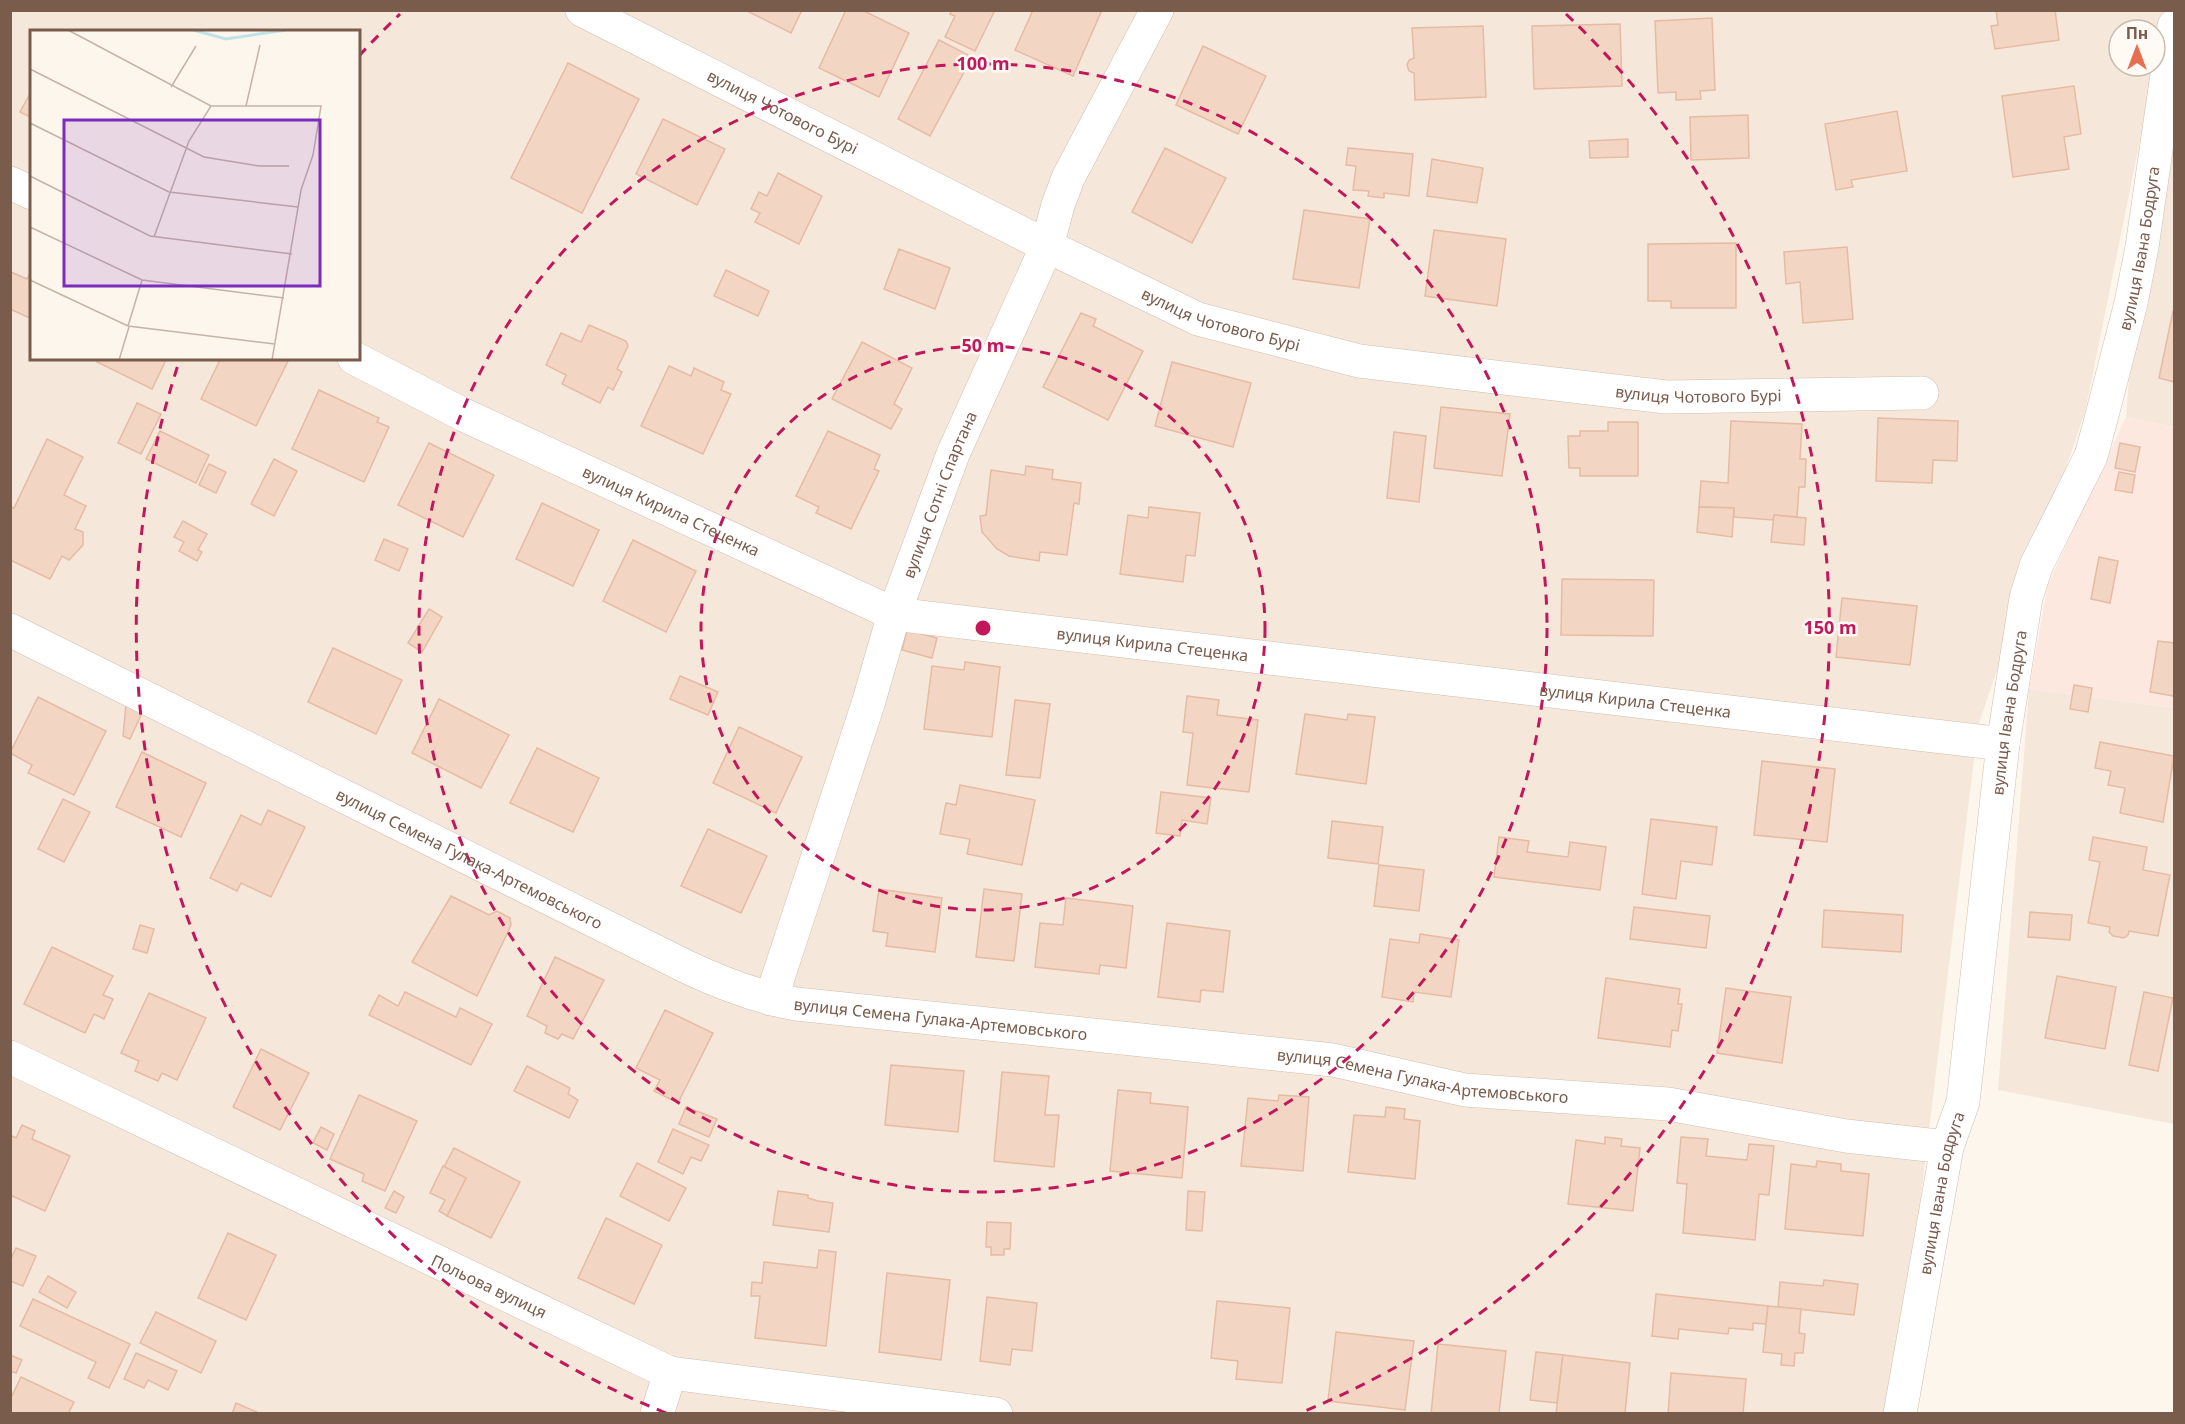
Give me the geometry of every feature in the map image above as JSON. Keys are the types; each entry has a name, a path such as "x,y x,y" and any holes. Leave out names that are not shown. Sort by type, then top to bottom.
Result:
{"street":[{"name":"вулиця Чотового Бурі","path":"582,10 1047,246 1198,319 1359,361 1666,397 1922,393"},
{"name":"вулиця Сотні Спартана","path":"771,999 868,704 894,614 953,454 1047,246 1068,178 1157,10"},
{"name":"вулиця Івана Бодруга","path":"1899,1413 1947,1147 1963,1102 2003,744 2026,598 2032,577 2091,456 2131,303 2142,247 2175,26"},
{"path":"10,183 30,193"},
{"name":"вулиця Кирила Стеценка","path":"358,360 464,415 894,614 2003,744"},
{"name":"вулиця Семена Гулака-Артемовського","path":"10,630 717,982 771,999 796,1004 1333,1060 1465,1090 1668,1104 1846,1136 1947,1147"},
{"name":"Польова вулиця","path":"10,1057 670,1373 996,1413"},
{"path":"657,1413 670,1373"}],"shaded area":[{"path":"10,11 2174,11 2174,427 2126,417 2153,78 2167,78 2167,18 2107,18 2107,78 2153,78 2085,412 1978,726 1909,1295 1886,1413 11,1413"},
{"path":"2126,417 2174,427 2174,708 2029,689 2048,584"},
{"path":"2029,689 2174,708 2174,1124 1998,1090"}],"building":[{"path":"745,10 802,10 791,33"},
{"path":"846,10 862,10 909,33 879,97 819,68"},
{"path":"952,10 995,10 975,51 945,37 955,16 950,14"},
{"path":"1033,10 1102,10 1073,76 1015,50"},
{"path":"1996,10 2055,10 2059,40 1995,49 1991,26 1998,25"},
{"path":"1712,18 1715,90 1700,91 1701,99 1676,100 1676,92 1658,93 1655,21"},
{"path":"1620,24 1622,86 1534,89 1532,26"},
{"path":"1483,26 1486,97 1415,100 1414,73 1409,71 1407,65 1409,60 1414,58 1412,28"},
{"path":"939,40 972,57 930,136 898,119"},
{"path":"1203,46 1266,76 1238,134 1176,105"},
{"path":"568,63 639,99 582,213 511,178"},
{"path":"2074,86 2081,134 2064,137 2069,169 2013,177 2002,96"},
{"path":"30,94 30,117 20,112"},
{"path":"1897,111 1907,171 1851,180 1853,187 1836,190 1825,124"},
{"path":"1748,115 1749,158 1691,160 1690,117"},
{"path":"663,119 725,149 697,205 636,174"},
{"path":"1628,139 1628,157 1590,158 1589,141"},
{"path":"1165,148 1226,178 1192,243 1132,212"},
{"path":"1348,148 1413,154 1409,196 1384,193 1384,198 1368,196 1369,191 1353,190 1356,166 1346,165"},
{"path":"1432,159 1483,168 1477,203 1427,196"},
{"path":"778,173 822,196 799,244 755,222 760,213 751,209 759,192 767,196"},
{"path":"1304,210 1370,219 1359,288 1293,279"},
{"path":"1434,230 1506,239 1497,306 1425,296"},
{"path":"1736,243 1736,308 1671,308 1671,301 1648,301 1648,244"},
{"path":"1847,247 1853,319 1803,323 1800,282 1786,284 1784,252"},
{"path":"899,249 950,268 935,309 884,289"},
{"path":"726,270 769,291 758,316 714,296"},
{"path":"11,272 27,279 30,273 30,318 10,309"},
{"path":"2174,311 2174,382 2159,378"},
{"path":"1081,313 1096,319 1093,326 1143,351 1108,420 1043,387"},
{"path":"589,325 626,341 628,346 617,369 622,372 613,390 608,387 600,403 562,384 566,375 546,365 561,333 581,342"},
{"path":"862,342 912,368 894,404 902,409 891,429 832,399"},
{"path":"98,360 166,360 152,389 97,362"},
{"path":"220,360 288,361 256,426 201,399"},
{"path":"1172,362 1251,383 1233,447 1155,426"},
{"path":"669,366 691,376 694,368 724,382 721,390 731,394 703,454 641,426"},
{"path":"319,390 379,418 377,422 389,427 364,482 292,449"},
{"path":"137,403 161,414 141,454 118,443"},
{"path":"1441,407 1510,414 1502,476 1434,468"},
{"path":"1878,418 1958,421 1957,461 1933,460 1932,483 1876,481"},
{"path":"1731,421 1802,424 1800,459 1806,459 1805,487 1799,487 1797,517 1774,515 1773,520 1734,517 1734,508 1699,507 1701,481 1728,483"},
{"path":"1608,422 1638,422 1638,476 1580,476 1580,468 1569,468 1568,436 1580,436 1580,431 1608,431"},
{"path":"160,431 209,455 196,483 146,459"},
{"path":"828,431 880,455 874,469 879,471 851,529 816,513 819,507 796,496"},
{"path":"1394,432 1426,436 1419,502 1387,498"},
{"path":"47,439 83,457 64,495 86,506 75,529 83,532 83,545 69,560 62,556 50,579 10,560 10,507 14,508"},
{"path":"429,443 494,475 463,537 398,505"},
{"path":"2120,443 2140,447 2135,472 2115,468"},
{"path":"274,459 297,471 274,516 251,504"},
{"path":"209,464 226,472 216,493 199,485"},
{"path":"1026,466 1053,470 1052,479 1081,483 1079,504 1074,503 1067,555 1040,552 1039,561 1009,556 997,549 982,532 980,516 986,515 991,470 1025,475"},
{"path":"2119,472 2135,475 2132,493 2115,490"},
{"path":"542,503 599,530 573,586 516,559"},
{"path":"1149,507 1200,513 1195,556 1186,555 1183,582 1120,574 1128,515 1148,518"},
{"path":"1699,507 1734,508 1732,537 1697,532"},
{"path":"1774,515 1806,518 1804,545 1771,542"},
{"path":"183,521 207,534 198,550 202,552 197,561 179,551 184,542 174,537"},
{"path":"384,539 408,549 399,571 375,560"},
{"path":"633,540 696,571 666,632 603,601"},
{"path":"2099,557 2118,561 2110,603 2091,599"},
{"path":"1562,579 1654,580 1653,636 1561,635"},
{"path":"1842,598 1917,606 1910,665 1836,657"},
{"path":"429,609 442,617 422,652 408,643"},
{"path":"907,630 937,638 932,658 902,650"},
{"path":"2158,641 2174,643 2174,696 2150,692"},
{"path":"333,648 402,680 376,734 308,702"},
{"path":"965,662 1000,667 992,737 924,729 932,666 964,670"},
{"path":"680,676 718,692 708,715 670,699"},
{"path":"2074,685 2092,688 2088,712 2070,709"},
{"path":"1187,696 1219,700 1217,715 1258,720 1249,792 1187,785 1193,733 1183,732"},
{"path":"38,697 106,731 74,795 28,773 32,765 10,753"},
{"path":"439,699 509,735 481,788 412,753"},
{"path":"1015,700 1050,704 1040,778 1006,775"},
{"path":"126,704 143,711 130,739 123,736"},
{"path":"1305,714 1347,720 1348,714 1375,717 1366,784 1296,774"},
{"path":"739,727 802,757 776,813 713,783"},
{"path":"2100,742 2174,756 2163,822 2120,813 2125,788 2108,785 2111,771 2095,768"},
{"path":"537,748 599,778 573,832 510,803"},
{"path":"142,752 206,783 181,837 116,807"},
{"path":"1762,761 1835,769 1827,842 1754,835"},
{"path":"960,785 1035,800 1022,865 967,854 970,839 940,834 946,803 956,805"},
{"path":"1161,792 1211,798 1207,824 1182,820 1180,836 1156,833"},
{"path":"63,799 90,812 64,862 38,849"},
{"path":"268,810 305,827 271,897 241,883 237,891 210,878 241,815 261,825"},
{"path":"1651,819 1717,827 1712,865 1681,861 1676,899 1642,894"},
{"path":"1332,821 1383,827 1378,864 1328,858"},
{"path":"708,829 767,856 741,913 681,886"},
{"path":"1499,837 1529,841 1527,852 1568,857 1570,842 1606,847 1600,890 1494,877"},
{"path":"2093,837 2147,847 2143,870 2170,875 2158,936 2129,931 2124,938 2113,936 2109,932 2110,927 2088,923 2100,862 2089,860"},
{"path":"1379,865 1424,870 1419,911 1374,906"},
{"path":"879,889 942,898 935,952 886,946 888,933 873,931"},
{"path":"984,889 1022,894 1014,961 976,957"},
{"path":"451,896 489,915 497,911 510,918 511,925 477,996 412,962"},
{"path":"1066,898 1133,906 1126,968 1100,965 1099,974 1035,967 1040,923 1063,925"},
{"path":"1634,907 1710,916 1706,948 1630,939"},
{"path":"1824,910 1903,915 1901,952 1822,947"},
{"path":"2030,912 2072,915 2070,940 2028,937"},
{"path":"1167,923 1230,931 1223,992 1201,990 1200,1002 1158,997"},
{"path":"140,925 154,929 147,953 133,949"},
{"path":"1420,934 1459,940 1451,997 1414,992 1413,1002 1382,997 1390,939 1419,943"},
{"path":"52,947 113,976 103,995 113,999 104,1019 94,1014 85,1033 24,1004"},
{"path":"555,957 604,980 573,1039 562,1034 558,1039 545,1033 547,1026 527,1016"},
{"path":"2057,976 2116,987 2105,1049 2045,1038"},
{"path":"1606,978 1680,989 1678,1004 1682,1004 1678,1031 1672,1030 1670,1047 1598,1038"},
{"path":"1726,988 1791,997 1782,1063 1717,1053"},
{"path":"405,992 456,1017 460,1008 492,1024 471,1065 369,1015 379,995 398,1006"},
{"path":"2144,992 2173,998 2158,1071 2129,1065"},
{"path":"149,993 206,1018 177,1080 162,1073 158,1081 135,1071 139,1061 121,1053"},
{"path":"665,1010 713,1033 678,1103 654,1091 660,1080 636,1068"},
{"path":"261,1049 309,1073 280,1130 233,1107"},
{"path":"891,1065 964,1071 958,1132 885,1125"},
{"path":"527,1066 570,1088 568,1094 578,1100 569,1118 514,1091"},
{"path":"1002,1072 1049,1076 1045,1115 1059,1115 1054,1167 994,1161"},
{"path":"1118,1090 1151,1093 1150,1103 1188,1107 1182,1178 1110,1171"},
{"path":"359,1095 417,1121 385,1191 362,1181 364,1174 330,1159"},
{"path":"1279,1095 1309,1097 1303,1171 1241,1166 1248,1098 1278,1101"},
{"path":"686,1107 717,1119 709,1137 679,1124"},
{"path":"1386,1107 1405,1109 1404,1119 1420,1121 1415,1179 1348,1172 1354,1115 1385,1117"},
{"path":"22,1125 35,1131 32,1139 70,1156 45,1211 10,1195 10,1135 16,1138"},
{"path":"321,1127 334,1134 327,1150 313,1143"},
{"path":"673,1129 709,1145 701,1161 691,1157 683,1174 658,1162"},
{"path":"1605,1137 1622,1139 1621,1146 1640,1148 1633,1211 1568,1204 1576,1140 1605,1144"},
{"path":"1681,1137 1708,1139 1706,1156 1747,1160 1749,1144 1774,1146 1769,1195 1759,1194 1755,1240 1683,1233 1687,1184 1677,1183"},
{"path":"454,1148 520,1182 491,1238 447,1216 466,1178 444,1167"},
{"path":"1817,1161 1841,1164 1841,1171 1869,1174 1863,1236 1785,1229 1791,1164 1816,1167"},
{"path":"637,1163 686,1188 669,1221 620,1196"},
{"path":"443,1166 466,1178 447,1216 439,1211 445,1200 430,1193"},
{"path":"394,1191 404,1197 396,1213 385,1208"},
{"path":"778,1191 808,1195 808,1198 833,1203 829,1232 773,1225"},
{"path":"1188,1191 1205,1192 1202,1231 1186,1230"},
{"path":"606,1218 662,1245 634,1304 578,1278"},
{"path":"987,1222 1011,1223 1010,1249 1004,1249 1004,1255 991,1255 991,1247 986,1247"},
{"path":"228,1233 276,1255 246,1320 198,1298"},
{"path":"16,1248 36,1256 23,1286 10,1281 10,1261"},
{"path":"819,1250 836,1252 826,1346 755,1338 760,1296 751,1296 752,1282 762,1283 764,1262 817,1268"},
{"path":"887,1273 950,1280 941,1360 879,1352"},
{"path":"48,1276 76,1292 67,1308 39,1292"},
{"path":"1824,1280 1858,1284 1854,1315 1778,1307 1780,1282 1823,1286"},
{"path":"1656,1294 1768,1306 1766,1324 1753,1323 1753,1330 1729,1328 1728,1334 1679,1329 1678,1339 1652,1336"},
{"path":"987,1297 1037,1303 1032,1351 1012,1349 1010,1365 980,1361"},
{"path":"33,1299 130,1344 109,1388 88,1378 96,1362 20,1326"},
{"path":"1217,1301 1290,1308 1282,1383 1236,1379 1238,1361 1211,1358"},
{"path":"1768,1306 1801,1309 1799,1333 1805,1334 1803,1353 1795,1353 1794,1366 1781,1365 1782,1354 1763,1352"},
{"path":"156,1312 216,1341 201,1373 140,1343"},
{"path":"1336,1332 1414,1341 1405,1410 1328,1401"},
{"path":"1438,1344 1506,1351 1499,1414 1431,1414"},
{"path":"1536,1352 1563,1355 1557,1403 1530,1400"},
{"path":"136,1353 177,1371 168,1390 148,1380 144,1388 124,1379"},
{"path":"10,1355 22,1360 16,1373 10,1371"},
{"path":"1563,1355 1630,1363 1625,1414 1556,1414"},
{"path":"1671,1373 1746,1379 1743,1414 1668,1414"},
{"path":"21,1377 74,1402 68,1414 10,1414 10,1400"},
{"path":"236,1403 261,1414 232,1414"}]}
